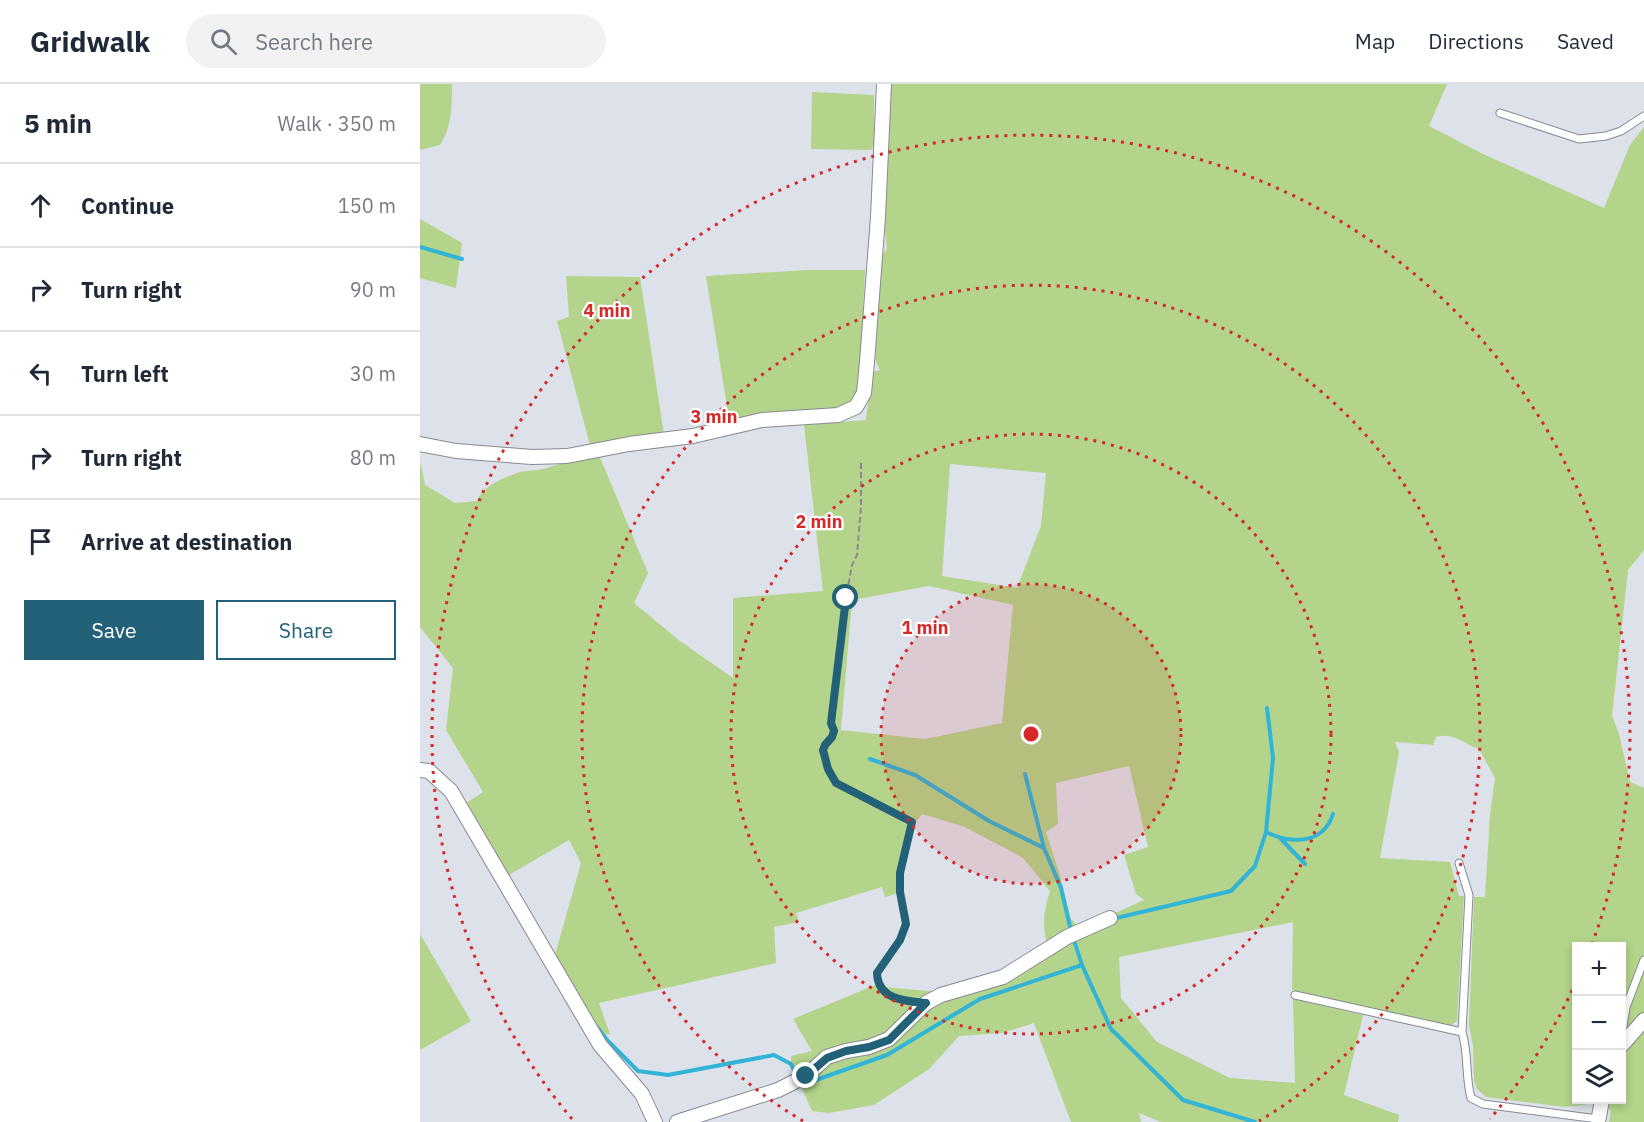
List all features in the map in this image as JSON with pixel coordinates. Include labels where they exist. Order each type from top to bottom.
[{"type":"street","points":[[420,444],[456,451],[531,457],[567,456],[628,444],[693,436],[762,420],[838,415],[856,407],[864,393],[867,362],[878,217],[884,84]]},
{"type":"street","points":[[420,770],[429,771],[451,791],[600,1045],[642,1094],[655,1122]]},
{"type":"street","points":[[677,1122],[793,1084],[827,1058],[889,1040],[926,1003],[941,995],[1003,977],[1072,935],[1110,918]]},
{"type":"street","points":[[1626,1040],[1644,1020]]},
{"type":"street","points":[[1598,1121],[1601,1104]]},
{"type":"lane","points":[[1500,113],[1579,139],[1606,136],[1621,131],[1644,116]]},
{"type":"lane","points":[[1459,863],[1469,895],[1462,1032],[1467,1049],[1468,1087],[1471,1098],[1483,1104],[1598,1121]]},
{"type":"lane","points":[[1626,1007],[1644,960]]},
{"type":"lane","points":[[1295,995],[1462,1032]]},
{"type":"path","points":[[861,463],[861,507],[857,555],[852,566],[846,598],[831,723],[834,731],[823,750],[828,769],[836,783],[912,822],[900,873],[900,892],[906,924],[900,940],[877,973],[877,977],[880,988],[890,997],[926,1003]]},
{"type":"green space","points":[[420,84],[452,84],[452,100],[447,131],[440,145],[420,150]]},
{"type":"green space","points":[[887,84],[1447,84],[1429,126],[1483,154],[1604,208],[1630,145],[1644,127],[1644,550],[1628,570],[1612,716],[1619,734],[1630,782],[1644,788],[1644,1122],[1609,1122],[1611,1111],[1607,1104],[1626,1104],[1626,942],[1572,942],[1572,1104],[1589,1104],[1564,1107],[1486,1097],[1477,1089],[1474,1081],[1473,1046],[1469,1025],[1474,897],[1485,897],[1490,815],[1495,778],[1479,749],[1448,736],[1436,737],[1433,745],[1395,742],[1399,752],[1380,858],[1450,862],[1459,896],[1464,896],[1457,1021],[1450,1026],[1292,990],[1293,922],[1119,957],[1121,998],[1157,1042],[1230,1078],[1295,1083],[1293,999],[1363,1015],[1344,1095],[1399,1115],[1398,1122],[1161,1122],[1139,1113],[1141,1122],[1071,1122],[1034,1023],[1002,1033],[959,1036],[929,1069],[874,1105],[829,1113],[812,1111],[791,1064],[791,1056],[812,1051],[793,1019],[880,983],[883,987],[961,994],[1048,948],[1044,919],[1050,891],[1023,858],[965,827],[922,814],[913,826],[907,852],[898,867],[898,893],[885,897],[882,887],[796,913],[799,922],[774,927],[776,963],[599,1003],[610,1034],[597,1036],[555,955],[581,863],[569,840],[507,876],[465,804],[483,792],[446,730],[453,668],[420,627],[420,461],[425,485],[455,503],[477,501],[489,487],[501,479],[520,472],[540,470],[599,455],[648,573],[634,603],[680,641],[733,678],[733,598],[823,591],[804,425],[866,420],[872,372],[880,370],[875,359],[882,253],[887,248],[884,222]],"holes":[[[950,464],[1046,473],[1041,526],[1017,588],[942,576]],[[929,586],[1013,605],[1002,723],[925,739],[841,730],[852,600]],[[1129,766],[1148,847],[1124,855],[1136,894],[1144,900],[1109,916],[1077,925],[1071,919],[1046,832],[1058,824],[1056,783]]]},
{"type":"green space","points":[[812,92],[874,95],[874,145],[871,150],[811,149]]},
{"type":"green space","points":[[420,219],[462,243],[456,288],[420,278]]},
{"type":"green space","points":[[808,270],[865,270],[857,398],[847,407],[730,425],[706,276]]},
{"type":"green space","points":[[566,276],[640,277],[664,435],[590,445],[557,321],[569,317]]},
{"type":"green space","points":[[420,934],[471,1021],[420,1050]]},
{"type":"waterway","points":[[420,247],[462,259]]},
{"type":"waterway","points":[[1112,919],[1231,891],[1255,866],[1266,832],[1273,758],[1267,708]]},
{"type":"waterway","points":[[870,759],[915,775],[989,821],[1044,848],[1061,888],[1071,931]]},
{"type":"waterway","points":[[1025,774],[1044,848]]},
{"type":"waterway","points":[[1266,832],[1286,839],[1305,839],[1322,832],[1333,814]]},
{"type":"waterway","points":[[1281,839],[1305,864]]},
{"type":"waterway","points":[[805,1081],[810,1082],[887,1055],[980,999],[1082,965],[1073,937]]},
{"type":"waterway","points":[[1082,965],[1111,1029],[1183,1100],[1255,1122]]},
{"type":"waterway","points":[[597,1027],[638,1071],[668,1075],[774,1055],[791,1064],[797,1077]]},
{"type":"route","points":[[806,1076],[817,1064],[827,1058],[889,1040],[926,1003],[890,997],[880,988],[877,977],[877,973],[900,940],[906,924],[900,892],[900,873],[912,822],[836,783],[824,758],[823,750],[834,731],[831,723],[846,598]]}]
